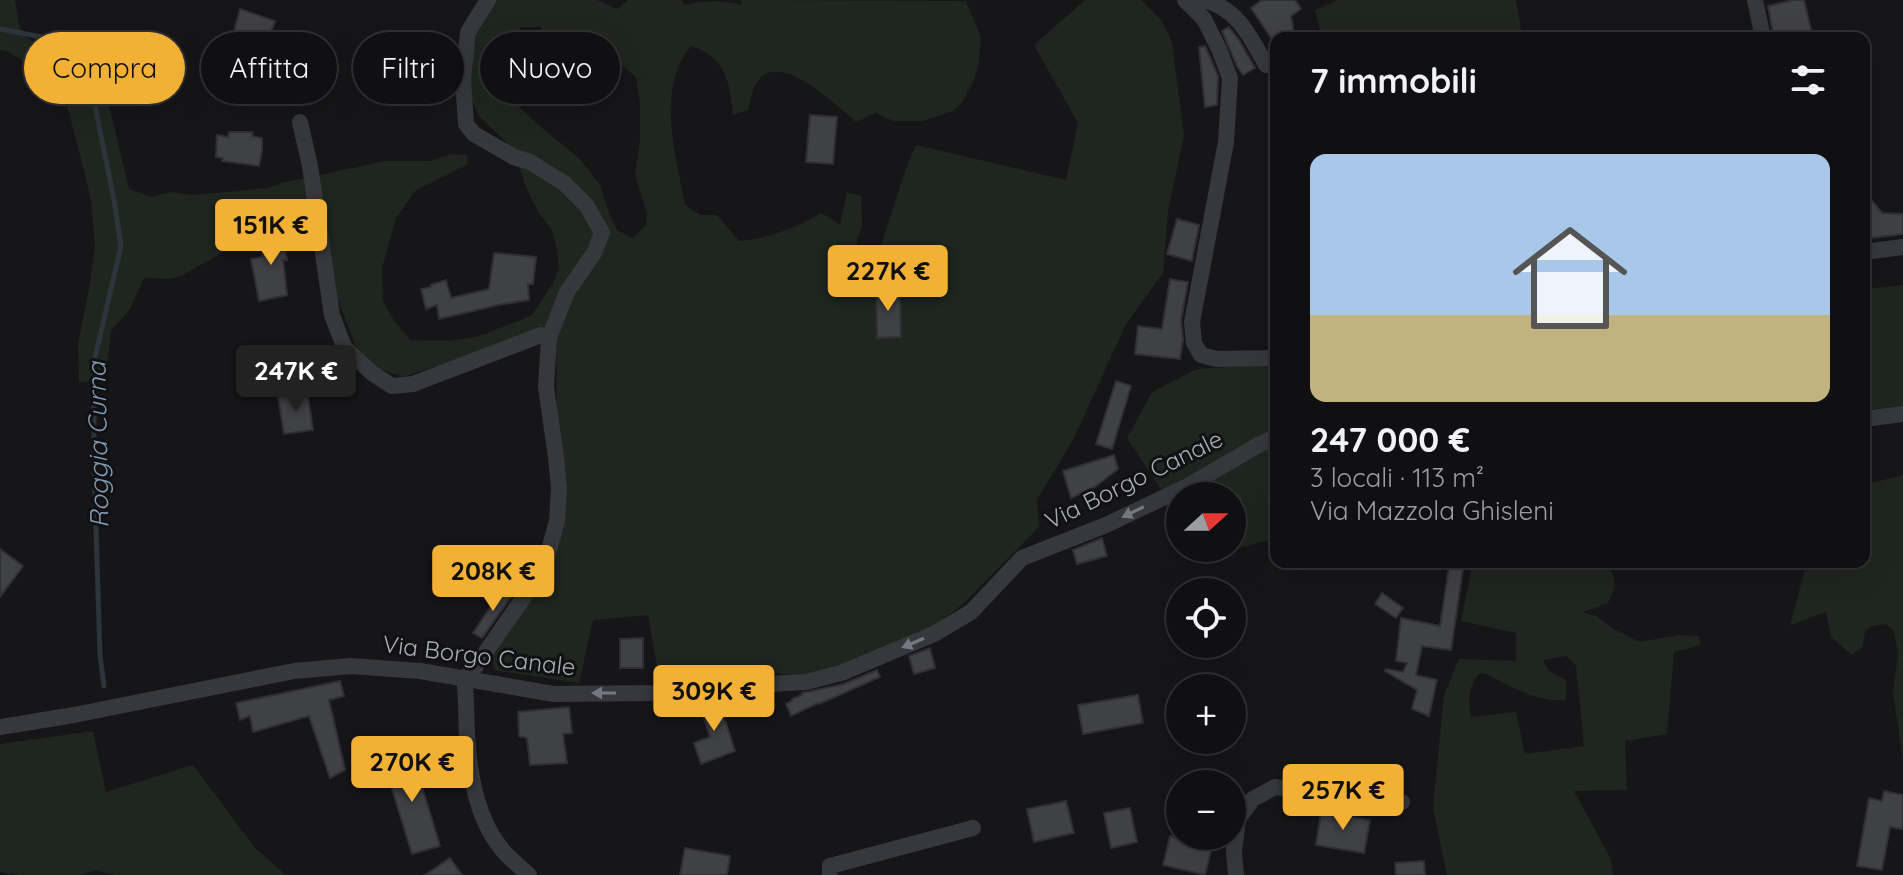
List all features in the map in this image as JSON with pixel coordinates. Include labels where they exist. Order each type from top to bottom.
[{"type":"street","points":[[488,0],[468,32],[463,79],[466,124],[474,134],[514,157],[542,168],[564,183],[587,206],[602,233],[594,253],[567,292],[549,338],[546,387],[559,488],[557,521],[544,568],[464,679],[474,791],[485,823],[504,852],[529,875]]},
{"type":"street","points":[[1185,0],[1204,19],[1230,78],[1226,142],[1192,322],[1194,343],[1201,355],[1217,359],[1270,358]]},
{"type":"street","points":[[1204,0],[1217,3],[1242,23],[1266,65]]},
{"type":"street","points":[[1755,0],[1762,32]]},
{"type":"street","points":[[300,122],[310,166],[332,315],[344,347],[372,373],[392,386],[413,384],[541,335],[549,338]]},
{"type":"street","points":[[1870,251],[1903,247]]},
{"type":"street","points":[[1870,418],[1903,414]]},
{"type":"street","name":"Via Borgo Canale","points":[[0,727],[294,671],[351,666],[420,671],[554,694],[655,693],[806,682],[841,673],[934,634],[971,612],[1022,558],[1106,525],[1188,486],[1270,440]]},
{"type":"street","points":[[1236,875],[1234,851],[1238,819],[1253,799],[1275,787],[1402,802]]},
{"type":"street","points":[[830,875],[830,866],[973,828]]},
{"type":"shaded area","points":[[0,0],[15,0],[19,25],[24,33],[24,61],[0,50]]},
{"type":"shaded area","points":[[485,0],[597,0],[617,9],[628,0],[681,0],[685,5],[713,1],[742,5],[741,0],[966,1],[981,37],[975,78],[963,101],[953,111],[923,121],[894,121],[875,113],[856,122],[813,86],[786,73],[774,72],[764,75],[757,82],[748,110],[733,115],[728,82],[712,57],[691,46],[680,63],[671,102],[671,123],[685,205],[701,215],[717,215],[739,241],[782,232],[822,213],[840,225],[847,192],[861,196],[858,275],[877,258],[916,145],[1066,180],[1078,123],[1034,45],[1085,0],[1141,0],[1161,20],[1172,42],[1184,136],[1168,211],[1163,273],[1126,324],[1073,440],[1037,500],[1039,527],[964,603],[925,634],[859,663],[808,676],[769,673],[660,684],[648,615],[593,620],[579,683],[494,670],[491,655],[544,577],[557,430],[556,335],[403,377],[362,363],[331,281],[322,214],[283,216],[251,231],[225,251],[181,276],[170,279],[144,278],[130,309],[111,331],[107,363],[98,381],[79,382],[78,344],[95,246],[91,200],[65,104],[109,104],[129,189],[152,197],[171,192],[192,195],[269,188],[385,161],[430,161],[451,154],[467,155],[468,164],[415,191],[396,218],[382,268],[383,301],[410,340],[448,341],[477,337],[532,315],[559,269],[552,230],[538,212],[513,149],[479,116],[466,89],[475,23]],"holes":[[[521,27],[541,27],[542,32],[620,32],[620,64],[636,77],[640,140],[635,175],[647,213],[646,225],[633,238],[617,230],[600,185],[580,159],[516,104],[480,104],[480,32],[518,32]]]},
{"type":"shaded area","points":[[1338,0],[1516,0],[1521,29],[1513,32],[1320,32],[1315,10]]},
{"type":"shaded area","points":[[1903,285],[1903,406],[1870,409],[1870,288]]},
{"type":"shaded area","points":[[1270,364],[1270,540],[1246,546],[1246,482],[1166,482],[1166,497],[1127,438],[1152,392],[1197,369]]},
{"type":"shaded area","points":[[1903,475],[1903,761],[1893,692],[1898,654],[1894,631],[1886,624],[1872,626],[1865,631],[1863,647],[1852,655],[1831,637],[1826,612],[1790,625],[1805,568],[1870,568],[1870,483]]},
{"type":"shaded area","points":[[1472,568],[1609,568],[1614,587],[1608,603],[1583,612],[1596,616],[1639,642],[1679,635],[1699,636],[1701,645],[1674,652],[1667,734],[1625,741],[1627,790],[1574,791],[1611,859],[1613,875],[1447,875],[1433,808],[1444,695],[1459,659],[1516,661],[1516,633],[1461,621]],"holes":[[[1567,656],[1576,666],[1584,746],[1525,754],[1516,712],[1471,717],[1469,705],[1473,683],[1480,673],[1534,696],[1566,700],[1566,680],[1549,671],[1543,660]]]},
{"type":"shaded area","points":[[93,731],[106,792],[193,765],[255,848],[286,875],[114,875],[95,870],[80,875],[0,872],[0,744]]},
{"type":"building","points":[[1262,0],[1295,0],[1301,9],[1291,16],[1294,32],[1270,32],[1270,36],[1251,8]]},
{"type":"building","points":[[1804,0],[1812,32],[1773,32],[1768,6]]},
{"type":"building","points":[[240,9],[275,21],[271,32],[234,32]]},
{"type":"building","points":[[1229,27],[1255,68],[1243,75],[1222,31]]},
{"type":"building","points":[[1205,46],[1218,76],[1217,105],[1205,107],[1199,47]]},
{"type":"building","points":[[810,115],[837,117],[833,164],[806,162]]},
{"type":"building","points":[[229,132],[253,132],[252,136],[262,138],[259,166],[222,161],[223,158],[216,157],[217,135],[228,137]]},
{"type":"building","points":[[1870,198],[1882,213],[1903,214],[1903,234],[1870,238]]},
{"type":"building","points":[[1177,219],[1199,225],[1192,261],[1167,254]]},
{"type":"building","points":[[282,231],[287,260],[283,260],[287,295],[259,301],[251,259],[263,257],[259,235]]},
{"type":"building","points":[[494,253],[536,257],[533,284],[528,284],[529,300],[439,319],[437,305],[426,309],[421,289],[446,280],[451,298],[489,289]]},
{"type":"building","points":[[1170,279],[1188,282],[1181,320],[1183,339],[1180,359],[1135,354],[1138,326],[1162,329]]},
{"type":"building","points":[[876,289],[900,289],[901,337],[877,338]]},
{"type":"building","points":[[1116,381],[1131,386],[1112,449],[1096,444]]},
{"type":"building","points":[[307,391],[313,430],[284,434],[278,396]]},
{"type":"building","points":[[1114,455],[1118,469],[1095,487],[1071,498],[1063,471]]},
{"type":"building","points":[[1102,538],[1107,556],[1077,564],[1073,550]]},
{"type":"building","points":[[0,549],[23,566],[0,597]]},
{"type":"building","points":[[1449,568],[1463,569],[1451,650],[1422,646],[1416,675],[1437,680],[1429,716],[1412,709],[1417,690],[1385,671],[1403,672],[1407,663],[1396,661],[1401,618],[1440,626]]},
{"type":"building","points":[[504,587],[513,594],[482,638],[473,633]]},
{"type":"building","points":[[1382,593],[1403,608],[1396,618],[1375,604]]},
{"type":"building","points":[[643,638],[643,668],[620,668],[620,639]]},
{"type":"building","points":[[930,648],[935,668],[914,674],[909,656]]},
{"type":"building","points":[[877,670],[880,677],[791,716],[786,704],[802,693],[844,684]]},
{"type":"building","points":[[340,681],[344,696],[329,700],[345,770],[330,778],[309,716],[253,732],[250,716],[240,720],[236,703]]},
{"type":"building","points":[[1138,695],[1143,723],[1083,734],[1078,705]]},
{"type":"building","points":[[718,698],[735,751],[701,764],[694,743],[710,737],[698,700]]},
{"type":"building","points":[[569,707],[572,733],[563,734],[567,763],[530,765],[527,738],[519,736],[518,712]]},
{"type":"building","points":[[412,754],[440,846],[412,854],[384,763]]},
{"type":"building","points":[[1884,791],[1903,795],[1903,829],[1890,827],[1882,870],[1857,866],[1869,798],[1882,801]]},
{"type":"building","points":[[1066,801],[1074,833],[1034,842],[1027,809]]},
{"type":"building","points":[[1130,808],[1137,842],[1111,848],[1104,813]]},
{"type":"building","points":[[1321,812],[1370,820],[1364,853],[1316,845]]},
{"type":"building","points":[[685,848],[730,856],[727,875],[680,875]]},
{"type":"building","points":[[1167,850],[1211,850],[1205,875],[1163,865]]},
{"type":"building","points":[[450,858],[462,875],[425,875]]},
{"type":"building","points":[[1424,861],[1425,875],[1396,875],[1395,863]]},
{"type":"waterway","name":"Roggia Curna","points":[[0,29],[52,39],[89,76],[114,200],[121,246],[94,362],[94,465],[100,655],[104,686]]}]
